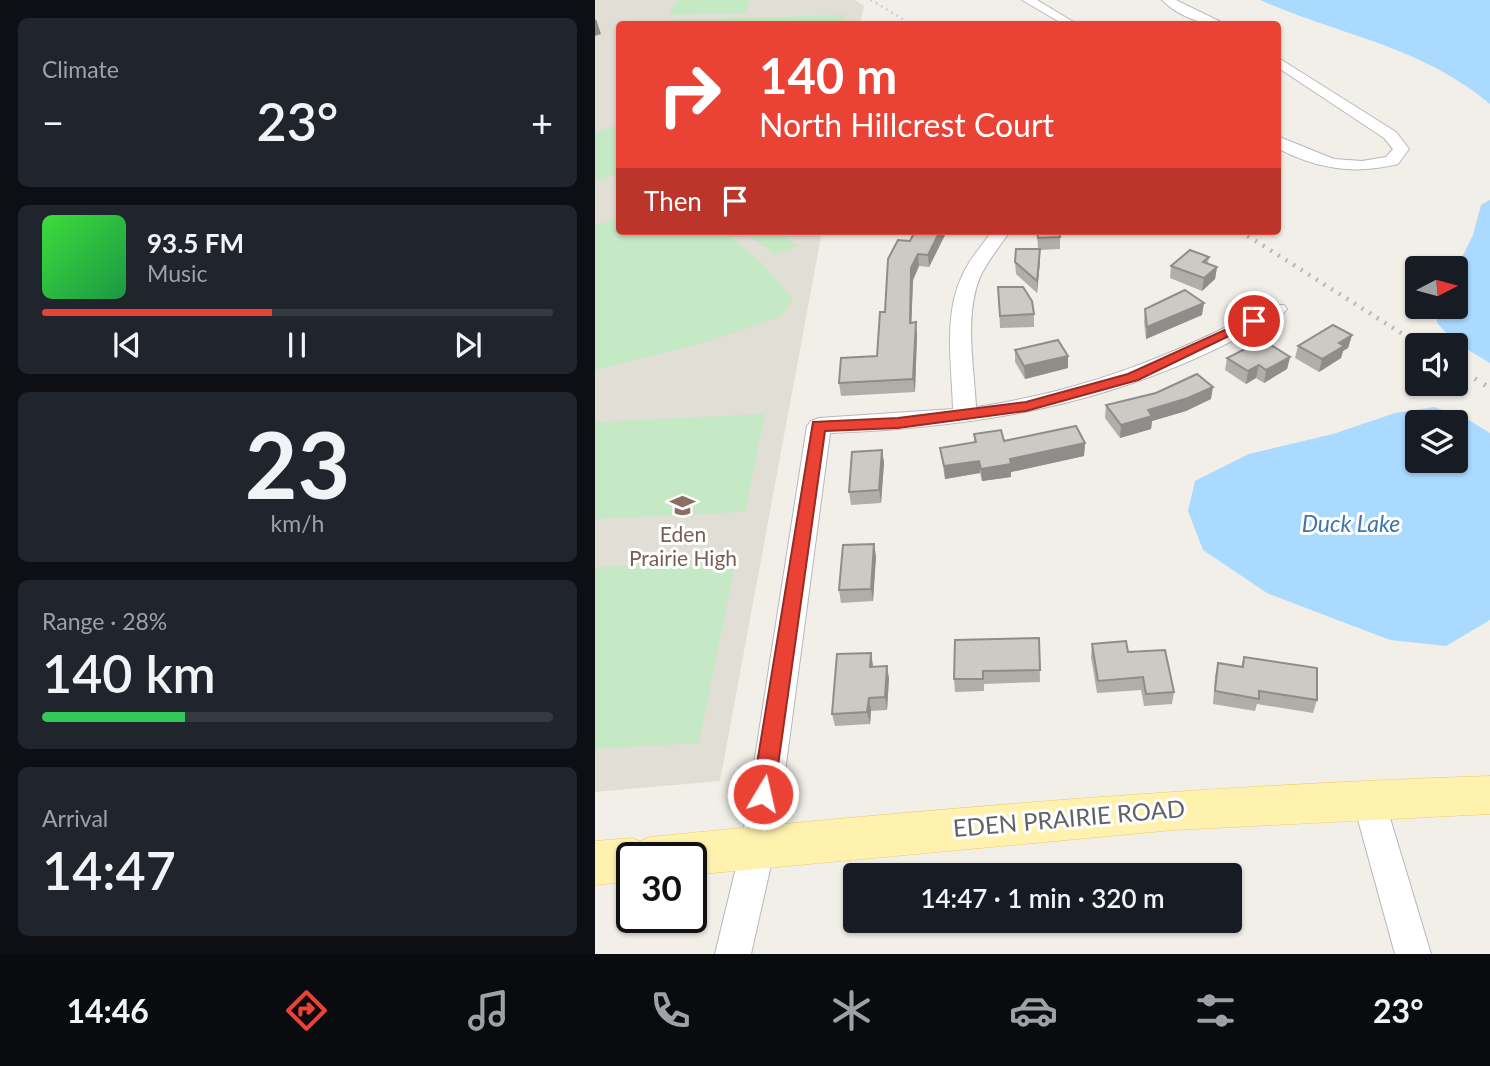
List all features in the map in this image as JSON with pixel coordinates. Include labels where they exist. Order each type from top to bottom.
[{"type":"main road","name":"EDEN PRAIRIE ROAD","points":[[707,852],[1036,820],[1368,798],[1490,795]]},
{"type":"main road","points":[[595,863],[616,861]]},
{"type":"street","points":[[1028,0],[1066,21]]},
{"type":"street","points":[[1168,0],[1188,13],[1211,21]]},
{"type":"street","points":[[1281,64],[1398,142],[1401,149],[1399,156],[1381,165],[1328,164],[1281,143]]},
{"type":"street","points":[[965,415],[963,306],[967,283],[977,262],[998,235]]},
{"type":"street","points":[[733,954],[758,846],[818,426],[898,423],[1026,407],[1133,377],[1277,309]]},
{"type":"street","points":[[1368,798],[1413,954]]},
{"type":"shaded area","name":"Eden Prairie High","points":[[595,0],[855,0],[864,6],[861,21],[616,21],[616,235],[821,235],[720,781],[595,792]]},
{"type":"green space","points":[[677,0],[750,0],[745,13],[669,15]]},
{"type":"green space","points":[[846,15],[845,21],[667,20]]},
{"type":"green space","points":[[616,125],[616,174],[599,181],[595,179],[595,133]]},
{"type":"green space","points":[[616,218],[616,235],[729,235],[763,264],[793,299],[781,317],[700,344],[595,370],[595,226]]},
{"type":"green space","points":[[749,235],[784,235],[798,246],[775,255]]},
{"type":"green space","points":[[765,414],[745,512],[595,519],[595,422]]},
{"type":"green space","points":[[736,560],[699,743],[595,749],[595,567]]},
{"type":"water","points":[[1260,0],[1490,0],[1490,104],[1463,84],[1407,55]]},
{"type":"water","points":[[1490,200],[1490,363],[1468,350],[1468,333],[1446,333],[1437,323],[1437,319],[1468,319],[1468,256],[1463,256],[1473,235],[1481,205]]},
{"type":"water","name":"Duck Lake","points":[[1434,407],[1443,410],[1414,410]]},
{"type":"water","name":"Duck Lake","points":[[1405,411],[1405,473],[1468,473],[1468,419],[1490,433],[1490,620],[1446,646],[1390,640],[1267,593],[1203,550],[1188,511],[1195,481],[1249,454],[1333,434]]},
{"type":"building","points":[[913,235],[938,235],[928,255],[918,254],[911,268],[910,323],[916,322],[913,379],[839,383],[841,358],[877,356],[880,312],[885,312],[888,259],[898,240],[910,241]]},
{"type":"building","points":[[1038,235],[1060,237],[1038,238]]},
{"type":"building","points":[[1016,249],[1040,249],[1037,281],[1015,262]]},
{"type":"building","points":[[1190,250],[1209,257],[1203,262],[1217,267],[1204,278],[1171,266]]},
{"type":"building","points":[[998,287],[1023,287],[1032,301],[1034,314],[1000,316]]},
{"type":"building","points":[[1185,290],[1204,303],[1147,327],[1145,309]]},
{"type":"building","points":[[1333,325],[1352,335],[1339,343],[1344,346],[1322,359],[1298,346]]},
{"type":"building","points":[[1058,340],[1068,356],[1024,366],[1015,350]]},
{"type":"building","points":[[1263,340],[1290,357],[1266,370],[1259,365],[1248,371],[1227,358]]},
{"type":"building","points":[[1197,374],[1213,387],[1148,410],[1152,416],[1121,425],[1106,405],[1156,393]]},
{"type":"building","points":[[1076,426],[1085,443],[1010,459],[1011,464],[981,469],[979,461],[944,466],[940,448],[976,442],[974,434],[1001,430],[1004,441]]},
{"type":"building","points":[[882,450],[879,490],[849,492],[852,452]]},
{"type":"building","points":[[874,544],[871,589],[839,590],[843,545]]},
{"type":"building","points":[[1039,638],[1040,670],[983,671],[983,679],[954,679],[955,640]]},
{"type":"building","points":[[1126,641],[1128,652],[1165,650],[1174,692],[1146,694],[1143,677],[1098,681],[1092,644]]},
{"type":"building","points":[[871,653],[870,667],[887,666],[885,697],[869,698],[867,712],[832,714],[837,654]]},
{"type":"building","points":[[1244,657],[1317,668],[1317,700],[1259,691],[1259,699],[1215,691],[1218,663],[1243,667]]},
{"type":"railway","points":[[871,0],[906,21]]},
{"type":"railway","points":[[1246,235],[1405,336]]},
{"type":"railway","points":[[1468,374],[1490,388]]},
{"type":"place","name":"Eden Prairie High","points":[[683,506]]},
{"type":"route","points":[[763,794],[818,426],[898,423],[1026,407],[1133,377],[1254,321]]}]
